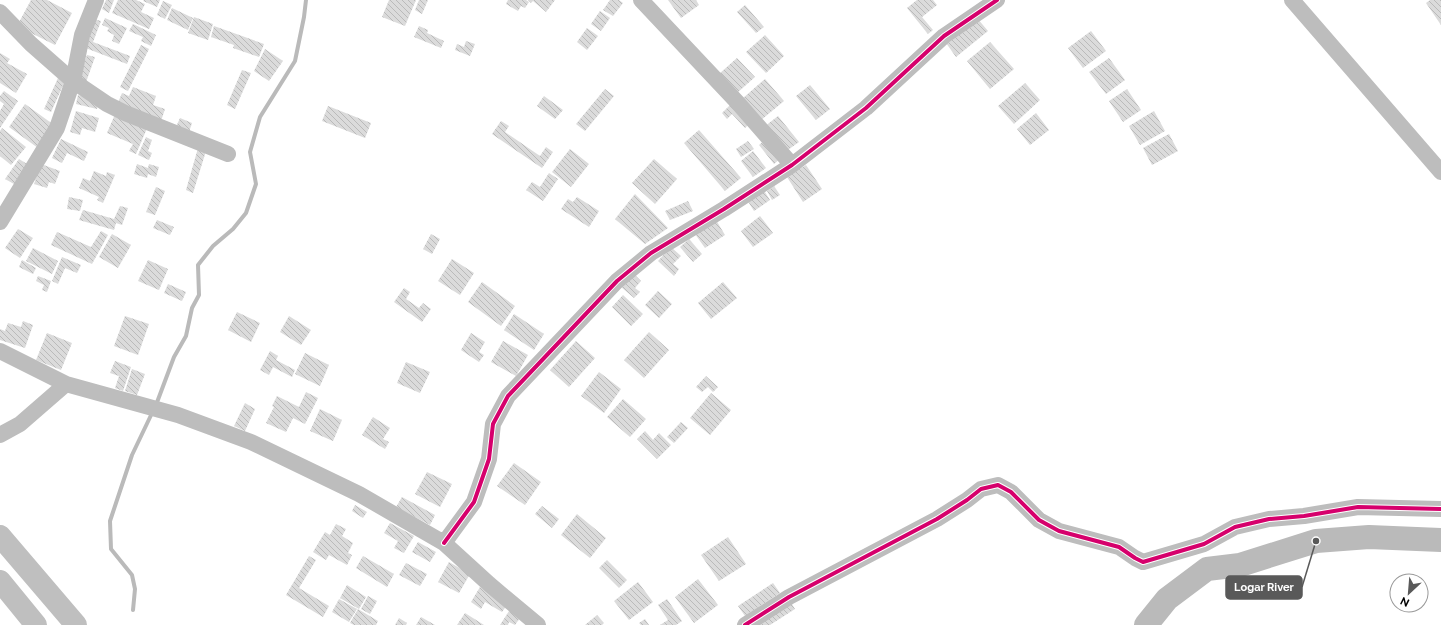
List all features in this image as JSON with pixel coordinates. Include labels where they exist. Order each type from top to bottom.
[{"type":"main road","points":[[0,536],[76,625]]},
{"type":"main road","points":[[0,581],[36,625]]},
{"type":"street","points":[[0,222],[57,128],[73,81],[82,35],[96,0]]},
{"type":"street","points":[[641,0],[738,103],[792,165]]},
{"type":"street","points":[[444,543],[474,502],[489,459],[493,424],[508,396],[617,281],[651,253],[724,209],[792,165],[866,108],[944,36],[997,0]]},
{"type":"street","points":[[1292,0],[1441,172]]},
{"type":"street","points":[[0,12],[31,44],[73,81],[107,104],[125,113],[228,154]]},
{"type":"street","points":[[0,351],[66,384],[178,415],[251,442],[359,494],[444,543],[489,584],[538,625]]},
{"type":"street","points":[[0,434],[20,424],[66,384]]},
{"type":"street","points":[[745,625],[789,597],[936,519],[967,500],[981,489],[998,485],[1011,492],[1039,520],[1059,531],[1119,547],[1143,562],[1204,544],[1236,527],[1269,519],[1304,516],[1358,507],[1441,509]]},
{"type":"building","points":[[31,0],[47,0],[72,13],[55,45],[17,26]]},
{"type":"building","points":[[106,0],[114,0],[109,13],[102,9]]},
{"type":"building","points":[[118,0],[136,0],[145,4],[141,12],[154,18],[149,29],[112,13]]},
{"type":"building","points":[[160,0],[157,7],[143,1]]},
{"type":"building","points":[[389,0],[416,0],[405,26],[382,17]]},
{"type":"building","points":[[419,0],[428,0],[422,14],[415,10]]},
{"type":"building","points":[[508,0],[526,0],[529,2],[525,8],[521,6],[518,11],[506,4]]},
{"type":"building","points":[[528,0],[555,0],[546,12],[533,1],[531,3]]},
{"type":"building","points":[[610,0],[619,0],[623,3],[613,16],[603,10]]},
{"type":"building","points":[[668,0],[696,0],[699,5],[681,18]]},
{"type":"building","points":[[917,0],[933,0],[937,5],[922,17],[933,30],[928,34],[907,8]]},
{"type":"building","points":[[1430,0],[1441,0],[1441,25],[1426,3]]},
{"type":"building","points":[[163,1],[172,5],[165,19],[157,15]]},
{"type":"building","points":[[745,5],[764,27],[756,33],[737,12]]},
{"type":"building","points":[[172,8],[193,18],[188,30],[167,20]]},
{"type":"building","points":[[600,11],[610,18],[601,31],[591,24]]},
{"type":"building","points":[[194,17],[213,24],[208,40],[188,33]]},
{"type":"building","points":[[105,18],[127,28],[119,44],[112,41],[114,35],[107,31],[109,28],[102,25]]},
{"type":"building","points":[[977,18],[988,31],[956,57],[946,43]]},
{"type":"building","points":[[94,19],[101,21],[93,42],[130,56],[127,64],[83,47]]},
{"type":"building","points":[[133,24],[156,35],[151,46],[141,41],[143,37],[129,31]]},
{"type":"building","points":[[214,26],[264,44],[259,57],[233,48],[234,45],[211,37]]},
{"type":"building","points":[[419,26],[428,30],[427,33],[444,41],[441,48],[414,37]]},
{"type":"building","points":[[587,28],[598,36],[587,50],[577,42]]},
{"type":"building","points":[[1091,31],[1106,51],[1083,68],[1068,48]]},
{"type":"building","points":[[765,35],[784,56],[766,73],[746,52]]},
{"type":"building","points":[[466,41],[475,44],[470,56],[455,50],[457,44],[464,47]]},
{"type":"building","points":[[990,42],[1014,69],[990,89],[967,61]]},
{"type":"building","points":[[141,45],[149,49],[128,91],[120,87]]},
{"type":"building","points":[[265,49],[283,61],[269,81],[254,71]]},
{"type":"building","points":[[0,53],[10,59],[7,63],[27,74],[16,93],[0,83]]},
{"type":"building","points":[[87,55],[95,57],[85,85],[77,83]]},
{"type":"building","points":[[737,58],[755,77],[737,93],[719,74]]},
{"type":"building","points":[[1109,58],[1125,80],[1106,94],[1089,72]]},
{"type":"building","points":[[242,70],[251,73],[235,109],[227,105]]},
{"type":"building","points":[[58,78],[65,81],[51,112],[44,109]]},
{"type":"building","points":[[765,79],[784,101],[760,121],[742,99]]},
{"type":"building","points":[[1025,83],[1040,100],[1014,124],[998,106]]},
{"type":"building","points":[[810,85],[830,109],[816,120],[796,96]]},
{"type":"building","points":[[133,87],[156,96],[153,105],[165,109],[161,121],[117,105],[122,93],[129,96]]},
{"type":"building","points":[[605,89],[614,96],[585,131],[576,124]]},
{"type":"building","points":[[1127,89],[1141,110],[1123,122],[1109,101]]},
{"type":"building","points":[[4,91],[18,101],[0,128],[0,111],[4,104],[0,101],[0,96]]},
{"type":"building","points":[[78,95],[99,101],[97,109],[76,104]]},
{"type":"building","points":[[544,96],[563,110],[555,119],[537,106]]},
{"type":"building","points":[[733,102],[751,122],[745,128],[732,114],[727,119],[722,113]]},
{"type":"building","points":[[25,104],[54,125],[38,148],[9,127]]},
{"type":"building","points":[[328,106],[371,123],[365,138],[322,121]]},
{"type":"building","points":[[76,111],[99,118],[95,132],[82,128],[80,135],[70,132]]},
{"type":"building","points":[[1154,111],[1165,131],[1140,145],[1129,126]]},
{"type":"building","points":[[116,112],[148,126],[136,154],[129,151],[133,144],[107,133]]},
{"type":"building","points":[[1036,113],[1049,130],[1030,145],[1017,129]]},
{"type":"building","points":[[778,116],[799,142],[785,152],[764,127]]},
{"type":"building","points":[[180,118],[192,123],[189,132],[176,127]]},
{"type":"building","points":[[501,121],[509,126],[505,132],[540,156],[546,147],[553,152],[542,168],[492,134]]},
{"type":"building","points":[[2,128],[26,147],[11,165],[0,156],[0,131]]},
{"type":"building","points":[[699,130],[741,178],[725,191],[684,143]]},
{"type":"building","points":[[1169,134],[1178,151],[1152,165],[1143,148]]},
{"type":"building","points":[[146,137],[152,140],[148,151],[152,153],[149,160],[138,155]]},
{"type":"building","points":[[61,139],[88,152],[84,161],[67,153],[62,163],[52,158]]},
{"type":"building","points":[[766,139],[781,158],[774,164],[759,145]]},
{"type":"building","points":[[748,141],[754,149],[741,157],[736,149]]},
{"type":"building","points":[[198,148],[206,151],[193,193],[186,190]]},
{"type":"building","points":[[570,149],[589,164],[571,187],[552,172]]},
{"type":"building","points":[[753,151],[766,168],[753,177],[741,161]]},
{"type":"building","points":[[19,159],[27,164],[14,184],[5,179]]},
{"type":"building","points":[[654,159],[677,179],[655,204],[632,183]]},
{"type":"building","points":[[41,164],[60,171],[55,184],[49,182],[47,188],[34,184]]},
{"type":"building","points":[[137,164],[148,168],[149,164],[159,167],[156,177],[148,174],[147,178],[134,174]]},
{"type":"building","points":[[806,165],[822,189],[803,202],[787,177]]},
{"type":"building","points":[[94,171],[106,176],[107,172],[115,175],[103,203],[97,200],[99,197],[79,188],[83,178],[90,181]]},
{"type":"building","points":[[549,173],[558,179],[543,201],[526,190],[532,182],[540,187]]},
{"type":"building","points":[[774,186],[780,195],[772,200],[767,191]]},
{"type":"building","points":[[156,187],[165,191],[155,215],[146,212]]},
{"type":"building","points":[[763,189],[770,200],[754,211],[747,200]]},
{"type":"building","points":[[635,194],[668,228],[645,244],[615,219]]},
{"type":"building","points":[[69,197],[83,200],[80,211],[67,209]]},
{"type":"building","points":[[577,197],[599,211],[589,227],[561,209],[568,199],[573,202]]},
{"type":"building","points":[[688,201],[693,211],[670,220],[665,211]]},
{"type":"building","points":[[120,206],[128,208],[122,225],[116,223],[114,230],[79,220],[83,210],[114,219]]},
{"type":"building","points":[[760,216],[773,233],[753,247],[741,231]]},
{"type":"building","points":[[157,220],[174,227],[170,235],[153,228]]},
{"type":"building","points":[[716,220],[725,235],[705,248],[695,234]]},
{"type":"building","points":[[18,229],[33,238],[20,258],[5,248]]},
{"type":"building","points":[[101,231],[108,235],[92,264],[51,245],[57,232],[91,247]]},
{"type":"building","points":[[112,234],[131,245],[118,268],[99,257]]},
{"type":"building","points":[[431,234],[440,239],[432,254],[423,249]]},
{"type":"building","points":[[689,239],[702,254],[693,262],[680,247]]},
{"type":"building","points":[[671,247],[681,256],[673,264],[679,269],[674,276],[658,261]]},
{"type":"building","points":[[33,248],[58,261],[52,274],[26,261]]},
{"type":"building","points":[[62,257],[81,265],[77,273],[65,268],[58,284],[52,281]]},
{"type":"building","points":[[452,259],[474,273],[460,295],[438,281]]},
{"type":"building","points":[[22,260],[36,268],[33,274],[19,267]]},
{"type":"building","points":[[148,260],[168,269],[159,290],[138,281]]},
{"type":"building","points":[[633,273],[641,281],[635,288],[640,292],[634,298],[621,287]]},
{"type":"building","points":[[38,276],[51,281],[47,292],[42,290],[44,285],[36,281]]},
{"type":"building","points":[[482,282],[515,306],[501,326],[468,302]]},
{"type":"building","points":[[723,282],[737,298],[711,319],[698,303]]},
{"type":"building","points":[[168,284],[186,292],[182,301],[164,293]]},
{"type":"building","points":[[404,288],[410,292],[406,299],[419,308],[423,303],[431,309],[422,322],[394,302]]},
{"type":"building","points":[[658,291],[672,304],[659,318],[645,305]]},
{"type":"building","points":[[623,295],[643,314],[631,326],[612,307]]},
{"type":"building","points":[[237,312],[260,323],[251,342],[228,330]]},
{"type":"building","points":[[514,314],[544,334],[534,350],[504,330]]},
{"type":"building","points":[[125,316],[149,324],[138,355],[114,346]]},
{"type":"building","points":[[289,316],[311,330],[301,345],[280,332]]},
{"type":"building","points":[[23,321],[33,325],[25,348],[0,340],[0,329],[5,331],[8,323],[21,327]]},
{"type":"building","points":[[649,332],[669,350],[644,378],[624,360]]},
{"type":"building","points":[[47,333],[72,343],[61,370],[36,360]]},
{"type":"building","points":[[471,333],[485,342],[479,352],[484,355],[479,362],[461,350]]},
{"type":"building","points":[[503,341],[528,355],[516,376],[491,362]]},
{"type":"building","points":[[576,341],[595,358],[569,387],[550,370]]},
{"type":"building","points":[[270,351],[278,356],[276,360],[295,370],[292,377],[273,367],[269,375],[260,370]]},
{"type":"building","points":[[305,353],[329,365],[320,386],[295,374]]},
{"type":"building","points":[[115,361],[131,367],[123,391],[115,388],[119,376],[110,373]]},
{"type":"building","points":[[406,362],[430,372],[420,393],[397,383]]},
{"type":"building","points":[[132,369],[145,374],[137,395],[125,391]]},
{"type":"building","points":[[599,372],[621,389],[604,413],[581,396]]},
{"type":"building","points":[[706,376],[718,387],[713,392],[708,387],[702,392],[696,387]]},
{"type":"building","points":[[306,392],[318,398],[305,424],[293,418],[286,432],[266,423],[274,407],[272,406],[277,396],[299,407]]},
{"type":"building","points":[[711,393],[731,410],[710,435],[690,418]]},
{"type":"building","points":[[623,399],[646,419],[630,437],[607,417]]},
{"type":"building","points":[[245,403],[255,409],[245,431],[234,426]]},
{"type":"building","points":[[320,409],[342,420],[333,441],[310,431]]},
{"type":"building","points":[[373,417],[390,428],[383,439],[389,442],[385,449],[362,435]]},
{"type":"building","points":[[681,422],[688,428],[674,443],[667,437]]},
{"type":"building","points":[[645,431],[653,440],[659,433],[671,445],[657,459],[637,439]]},
{"type":"building","points":[[514,463],[541,482],[525,505],[497,486]]},
{"type":"building","points":[[427,472],[452,484],[440,507],[415,494]]},
{"type":"building","points":[[402,497],[435,515],[430,525],[396,507]]},
{"type":"building","points":[[355,505],[367,512],[363,518],[352,511]]},
{"type":"building","points":[[542,506],[559,519],[552,528],[535,514]]},
{"type":"building","points":[[577,514],[606,538],[590,558],[561,535]]},
{"type":"building","points":[[390,523],[414,536],[404,553],[394,548],[398,541],[384,533]]},
{"type":"building","points":[[336,524],[346,529],[342,536],[353,543],[348,553],[352,555],[347,565],[329,555],[326,560],[313,552],[325,532],[330,535]]},
{"type":"building","points":[[728,537],[746,564],[719,581],[701,555]]},
{"type":"building","points":[[418,542],[436,552],[430,562],[412,552]]},
{"type":"building","points":[[309,556],[316,560],[299,588],[329,606],[323,617],[286,595]]},
{"type":"building","points":[[363,556],[394,574],[387,587],[356,568]]},
{"type":"building","points":[[607,560],[627,580],[619,588],[599,568]]},
{"type":"building","points":[[449,562],[470,574],[459,593],[438,582]]},
{"type":"building","points":[[406,563],[427,574],[420,586],[399,575]]},
{"type":"building","points":[[698,579],[718,605],[694,623],[675,597]]},
{"type":"building","points":[[638,582],[653,602],[629,620],[614,601]]},
{"type":"building","points":[[773,583],[780,593],[745,616],[738,606]]},
{"type":"building","points":[[347,585],[366,597],[359,609],[340,598]]},
{"type":"building","points":[[480,587],[507,605],[502,612],[485,602],[481,609],[471,602]]},
{"type":"building","points":[[368,596],[377,601],[370,614],[361,609]]},
{"type":"building","points":[[339,599],[357,609],[349,622],[332,612]]},
{"type":"building","points":[[667,599],[682,621],[676,625],[660,625],[668,620],[658,605]]},
{"type":"building","points":[[790,601],[795,609],[770,625],[752,625]]},
{"type":"building","points":[[358,609],[378,621],[376,625],[354,625],[350,623]]},
{"type":"building","points":[[509,611],[520,618],[515,625],[509,622],[508,625],[500,625]]},
{"type":"building","points":[[465,613],[484,625],[457,625]]},
{"type":"building","points":[[597,615],[604,623],[602,625],[585,625]]},
{"type":"building","points":[[421,617],[435,625],[416,625]]},
{"type":"building","points":[[399,618],[407,623],[406,625],[395,625]]},
{"type":"building","points":[[645,619],[649,625],[641,625],[639,623]]},
{"type":"waterway","points":[[156,405],[174,357],[186,336],[192,308],[199,295],[198,265],[213,246],[233,229],[246,213],[256,184],[250,152],[260,117],[295,61],[306,0]]},
{"type":"waterway","points":[[133,610],[135,589],[132,575],[111,549],[110,521],[132,455],[153,411]]},
{"type":"waterway","points":[[1146,625],[1167,599],[1207,569],[1240,565],[1316,541],[1369,537],[1441,540]]},
{"type":"cycle path","points":[[444,543],[474,502],[489,459],[493,424],[508,396],[617,281],[651,253],[724,209],[792,165],[866,108],[944,36],[997,0]]},
{"type":"cycle path","points":[[745,625],[789,597],[937,519],[967,500],[981,489],[998,485],[1011,492],[1039,520],[1059,531],[1119,547],[1143,562],[1204,544],[1235,527],[1269,519],[1304,516],[1358,507],[1441,509]]},
{"type":"place","name":"Logar River","points":[[1316,541]]}]
